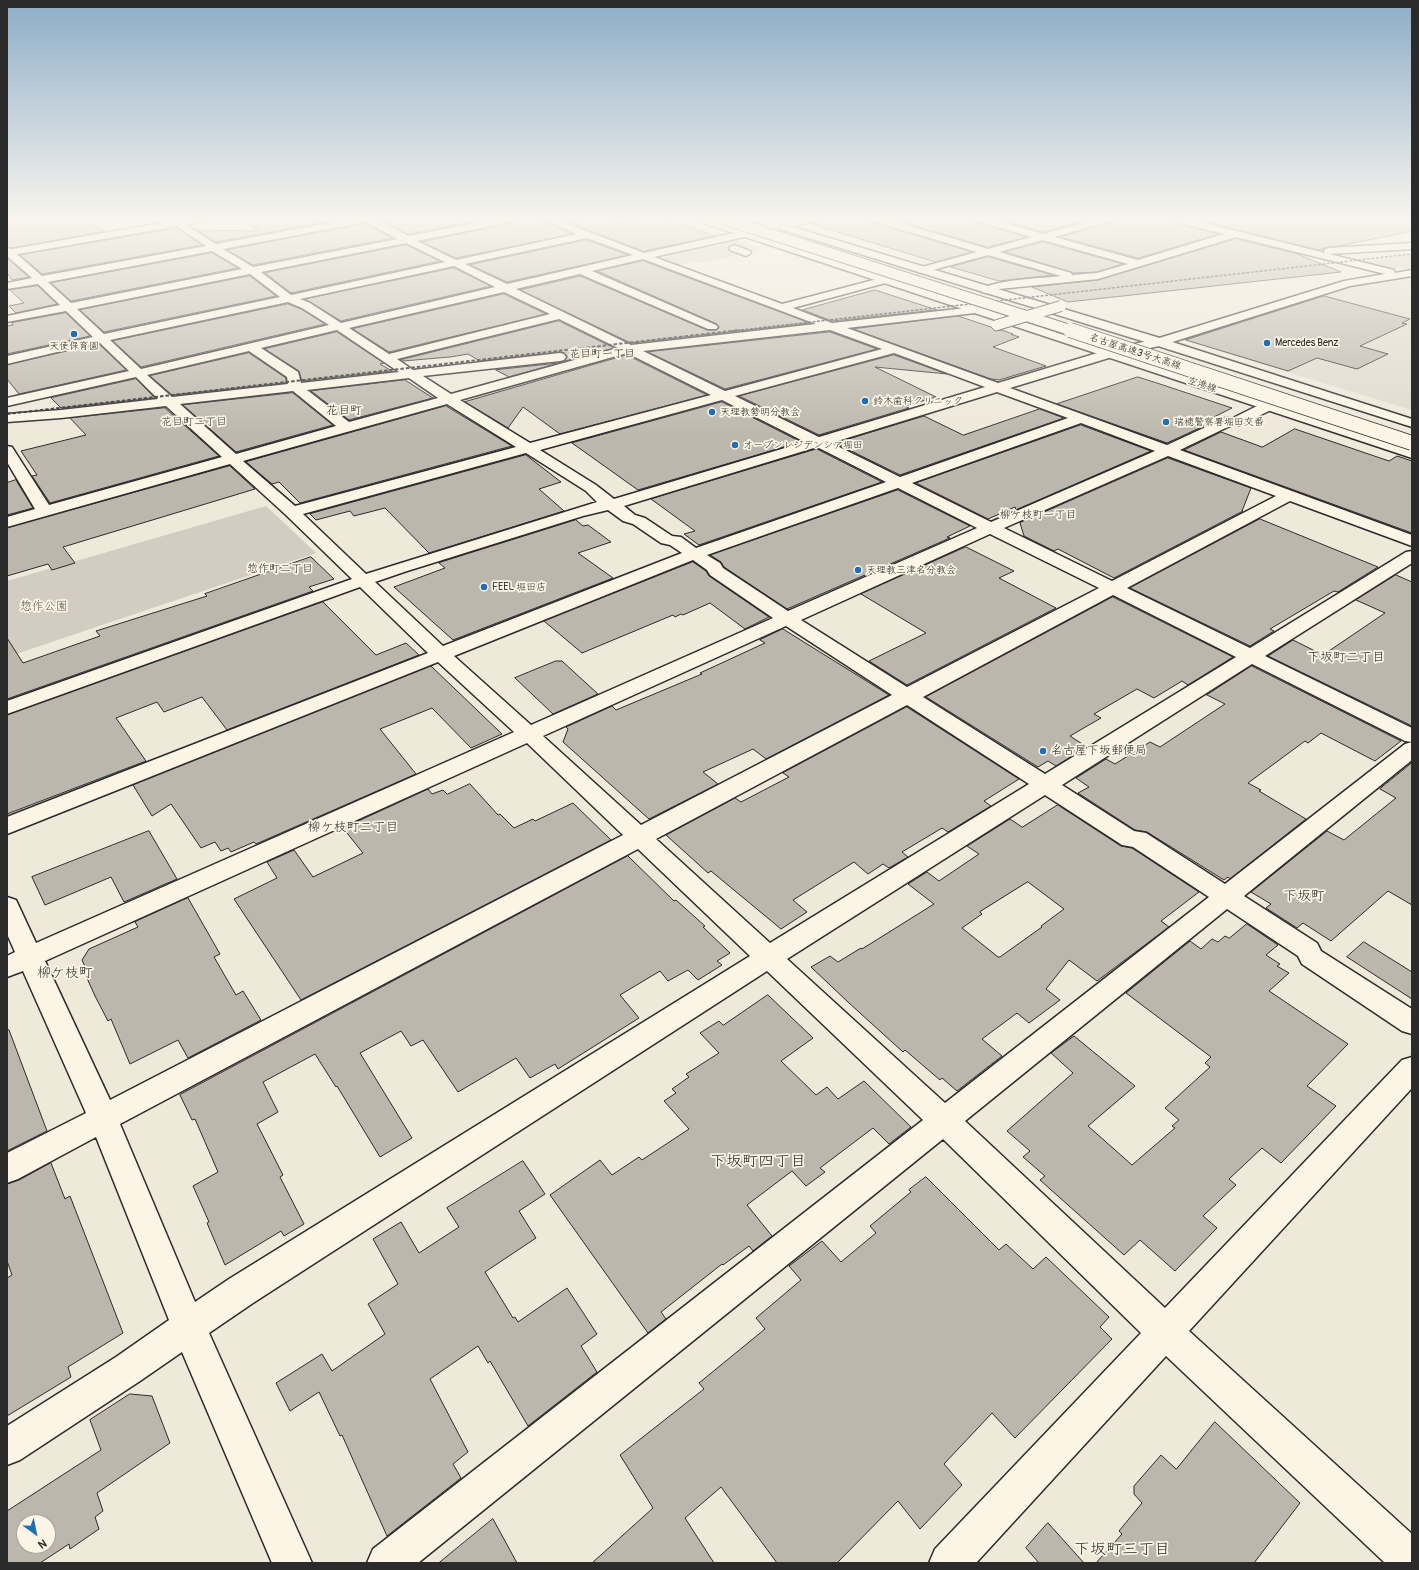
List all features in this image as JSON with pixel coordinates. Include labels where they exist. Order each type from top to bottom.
[{"type":"main road","points":[[52,291],[169,402],[292,512],[441,654],[769,957],[944,1121],[1165,1332],[1412,1560]]},
{"type":"main road","points":[[7,319],[147,291]]},
{"type":"main road","points":[[281,291],[290,298],[306,305],[449,399],[530,448],[590,488],[629,518],[639,521],[667,540],[675,541],[714,567],[716,571],[786,620],[908,696],[1043,785],[1130,839],[1138,839],[1308,950],[1311,957],[1412,1023]]},
{"type":"main road","points":[[7,360],[102,338],[322,291]]},
{"type":"main road","points":[[7,402],[492,291]]},
{"type":"main road","points":[[513,291],[1412,736]]},
{"type":"main road","points":[[630,291],[712,327]]},
{"type":"main road","points":[[737,291],[1412,541]]},
{"type":"main road","points":[[781,308],[843,291]]},
{"type":"main road","name":"空港線","points":[[919,291],[1412,454]]},
{"type":"main road","name":"名古屋高速3号大高線","points":[[947,291],[1412,443]]},
{"type":"main road","name":"名古屋高速3号大高線","points":[[970,291],[1412,430]]},
{"type":"main road","points":[[990,291],[1159,342],[1412,423]]},
{"type":"main road","points":[[7,708],[406,566],[600,506],[612,505],[818,441],[1108,354],[1159,342],[1322,291]]},
{"type":"main road","points":[[998,325],[1061,306]]},
{"type":"main road","points":[[7,418],[169,402],[831,325],[975,310]]},
{"type":"main road","points":[[387,358],[560,315]]},
{"type":"main road","points":[[251,347],[293,375],[295,387],[347,428]]},
{"type":"main road","points":[[7,522],[628,349]]},
{"type":"main road","points":[[292,512],[896,349]]},
{"type":"main road","points":[[19,962],[990,528],[1169,450],[1230,421],[1235,422],[1268,406]]},
{"type":"main road","points":[[7,826],[694,554],[1083,418]]},
{"type":"main road","points":[[7,450],[46,512]]},
{"type":"main road","points":[[7,1169],[1290,495]]},
{"type":"main road","points":[[7,1447],[128,1369],[241,1291],[1043,785],[1412,556]]},
{"type":"main road","points":[[387,1563],[1412,749]]},
{"type":"main road","points":[[7,906],[19,962],[103,1118],[189,1328],[292,1563]]},
{"type":"main road","points":[[949,1563],[1412,1069]]},
{"type":"shaded area","points":[[1338,291],[1412,291],[1412,410],[1182,340]]},
{"type":"green space","name":"惣作公園","points":[[266,506],[316,553],[7,657],[7,581]]},
{"type":"building","points":[[11,291],[44,291],[57,304],[16,313],[9,306],[24,303]]},
{"type":"building","points":[[60,291],[120,291],[71,301]]},
{"type":"building","points":[[174,291],[270,291],[276,296],[104,332],[80,310]]},
{"type":"building","points":[[342,291],[468,291],[341,321],[305,299]]},
{"type":"building","points":[[523,291],[616,291],[707,330],[716,330],[719,328],[717,324],[643,291],[725,291],[810,323],[631,343]]},
{"type":"building","points":[[870,291],[879,291],[937,310],[832,321],[803,310]]},
{"type":"building","points":[[1042,291],[1166,291],[1068,302]]},
{"type":"building","points":[[504,294],[546,314],[389,352],[353,329]]},
{"type":"building","points":[[1324,296],[1410,319],[1402,323],[1407,324],[1360,346],[1388,354],[1357,369],[1317,358],[1288,371],[1186,340]]},
{"type":"building","points":[[288,304],[301,309],[325,324],[141,367],[113,341]]},
{"type":"building","points":[[66,313],[90,336],[7,354],[7,326],[13,325],[12,323]]},
{"type":"building","points":[[958,316],[991,327],[995,331],[1002,330],[1019,337],[993,347],[1046,366],[999,380],[991,379],[853,329]]},
{"type":"building","points":[[559,321],[614,348],[565,361],[567,356],[560,352],[480,361],[468,354],[450,357],[401,360]]},
{"type":"building","points":[[337,332],[384,363],[380,364],[392,371],[302,381],[299,371],[265,349]]},
{"type":"building","points":[[830,332],[877,349],[725,389],[648,352]]},
{"type":"building","points":[[99,344],[126,370],[19,394],[7,379],[7,365]]},
{"type":"building","points":[[249,353],[286,378],[286,383],[172,395],[150,376]]},
{"type":"building","points":[[627,355],[707,395],[560,434],[523,407],[508,428],[465,402]]},
{"type":"building","points":[[894,355],[947,374],[875,367],[936,397],[905,406],[909,408],[819,435],[739,396]]},
{"type":"building","points":[[559,363],[509,377],[496,370]]},
{"type":"building","points":[[1138,377],[1232,408],[1210,419],[1213,420],[1202,425],[1204,426],[1167,443],[1057,404]]},
{"type":"building","points":[[136,379],[155,398],[61,408],[51,398]]},
{"type":"building","points":[[405,380],[433,398],[349,420],[311,391]]},
{"type":"building","points":[[293,393],[333,425],[236,452],[183,405]]},
{"type":"building","points":[[722,402],[801,442],[638,490],[572,443]]},
{"type":"building","points":[[446,406],[512,446],[300,503],[279,482],[272,484],[246,462]]},
{"type":"building","points":[[165,408],[219,456],[50,503],[32,476],[37,475],[21,451],[86,435],[70,418]]},
{"type":"building","points":[[1040,409],[1064,418],[900,475],[835,443],[924,416],[963,435]]},
{"type":"building","points":[[1081,425],[1151,451],[1016,510],[1015,507],[988,519],[916,483]]},
{"type":"building","points":[[1295,429],[1389,461],[1397,456],[1412,461],[1412,533],[1184,450],[1221,432],[1262,447]]},
{"type":"building","points":[[817,449],[882,482],[699,545],[684,534],[695,531],[651,499]]},
{"type":"building","points":[[526,455],[561,482],[539,489],[564,511],[429,553],[385,508],[354,516],[350,511],[316,520],[310,514]]},
{"type":"building","points":[[1168,458],[1251,488],[1243,511],[1114,578],[1058,549],[1054,551],[1024,536],[1020,523]]},
{"type":"building","points":[[230,466],[255,489],[63,547],[75,563],[52,570],[48,564],[7,576],[7,528]]},
{"type":"building","points":[[16,480],[33,508],[7,515],[7,483]]},
{"type":"building","points":[[898,490],[970,526],[947,537],[950,538],[787,609],[724,567],[721,562],[710,555]]},
{"type":"building","points":[[1260,519],[1378,567],[1338,592],[1334,591],[1270,629],[1274,631],[1250,646],[1130,588]]},
{"type":"building","points":[[576,520],[583,526],[588,525],[611,542],[578,553],[613,578],[453,640],[394,587],[445,568],[439,563]]},
{"type":"building","points":[[966,547],[1014,571],[999,578],[1056,608],[907,685],[869,661],[926,633],[861,594]]},
{"type":"building","points":[[311,557],[334,579],[309,587],[313,591],[7,699],[7,638],[23,663],[100,636],[96,631],[207,596],[205,594]]},
{"type":"building","points":[[693,562],[706,571],[709,576],[769,617],[745,629],[710,603],[683,615],[681,614],[675,617],[673,615],[582,653],[544,621]]},
{"type":"building","points":[[1396,575],[1412,582],[1412,726],[1268,656],[1293,640],[1323,655],[1385,613],[1356,600]]},
{"type":"building","points":[[1113,597],[1233,657],[1188,685],[1182,681],[1154,698],[1137,689],[1094,714],[1101,718],[1070,736],[1087,747],[1056,766],[1048,761],[1038,767],[926,697]]},
{"type":"building","points":[[323,602],[376,655],[406,643],[419,655],[227,730],[202,697],[164,712],[157,702],[116,718],[146,761],[7,814],[7,715]]},
{"type":"building","points":[[783,629],[889,695],[766,759],[753,749],[703,772],[718,784],[649,819],[563,742],[568,729],[566,727],[612,706],[616,710],[702,674],[700,673],[765,643],[760,640]]},
{"type":"building","points":[[556,661],[562,661],[598,694],[553,714],[515,678]]},
{"type":"building","points":[[431,666],[502,734],[471,748],[432,708],[380,729],[416,774],[256,844],[254,842],[231,852],[228,848],[221,851],[215,842],[201,848],[171,804],[152,816],[133,785]]},
{"type":"building","points":[[1252,666],[1401,741],[1375,761],[1321,733],[1308,743],[1305,741],[1248,783],[1306,819],[1230,879],[1228,877],[1224,880],[1147,832],[1135,830],[1078,793],[1089,787],[1076,778],[1106,759],[1115,764],[1150,742],[1160,747],[1225,704],[1207,695]]},
{"type":"building","points":[[907,707],[1019,779],[984,801],[991,806],[948,832],[942,828],[902,852],[908,857],[889,868],[883,864],[868,874],[854,862],[793,900],[807,912],[781,929],[711,871],[708,873],[666,835],[735,798],[741,802],[789,777],[783,773]]},
{"type":"building","points":[[1412,763],[1412,905],[1388,891],[1331,941],[1303,923],[1297,928],[1266,908],[1271,904],[1251,892],[1327,831],[1344,840],[1396,798],[1380,789]]},
{"type":"building","points":[[470,784],[498,815],[500,814],[514,828],[533,819],[535,821],[573,803],[611,840],[301,1000],[234,899],[277,878],[267,862],[294,850],[313,877],[363,853],[343,828],[428,789],[432,794],[443,790],[447,794]]},
{"type":"building","points":[[1058,805],[1121,846],[1132,848],[1199,892],[1161,921],[1169,927],[1097,981],[1069,960],[1046,989],[1060,1000],[1029,1023],[1017,1013],[982,1039],[1002,1056],[957,1091],[942,1078],[940,1080],[905,1050],[903,1052],[811,967],[830,956],[838,962],[861,948],[862,949],[934,904],[908,884],[927,872],[939,881],[979,854],[967,846],[1010,819],[1022,827]],"holes":[[[1028,882],[1064,909],[1000,957],[998,957],[962,928],[982,914],[980,912]]]},
{"type":"building","points":[[149,831],[177,879],[124,902],[111,877],[45,905],[32,877]]},
{"type":"building","points":[[628,856],[674,901],[676,900],[705,926],[703,927],[730,953],[717,961],[722,965],[698,980],[688,970],[668,981],[660,971],[620,995],[639,1018],[558,1069],[555,1064],[530,1078],[516,1058],[458,1092],[423,1040],[411,1046],[401,1031],[360,1053],[412,1138],[380,1157],[337,1086],[336,1087],[315,1054],[263,1082],[278,1112],[257,1124],[283,1175],[280,1177],[304,1224],[284,1236],[281,1231],[225,1265],[207,1223],[209,1222],[193,1186],[218,1172],[195,1119],[192,1120],[180,1095]]},
{"type":"building","points":[[188,898],[220,954],[214,957],[236,995],[243,991],[261,1020],[188,1058],[178,1040],[130,1064],[111,1019],[108,1021],[95,996],[86,976],[89,975],[82,960],[89,949],[138,927],[135,922]]},
{"type":"building","points":[[1247,924],[1278,945],[1266,955],[1280,964],[1277,966],[1289,973],[1269,991],[1348,1044],[1307,1086],[1336,1106],[1281,1163],[1262,1148],[1229,1179],[1236,1185],[1203,1216],[1217,1228],[1175,1271],[1140,1240],[1124,1255],[1040,1180],[1045,1176],[1023,1157],[1030,1151],[1007,1131],[1073,1073],[1051,1053],[1074,1036],[1135,1086],[1088,1126],[1132,1165],[1175,1128],[1172,1126],[1179,1120],[1165,1108],[1210,1067],[1205,1063],[1211,1057],[1126,993],[1190,941],[1201,949],[1212,939],[1218,942],[1225,936],[1229,938]]},
{"type":"building","points":[[1364,942],[1412,972],[1412,999],[1347,957]]},
{"type":"building","points":[[768,995],[813,1038],[781,1061],[816,1095],[827,1087],[838,1099],[864,1081],[911,1127],[889,1144],[873,1128],[820,1168],[825,1172],[806,1186],[792,1171],[747,1205],[772,1236],[753,1251],[749,1246],[723,1265],[722,1264],[661,1312],[666,1319],[648,1333],[550,1195],[600,1160],[612,1175],[639,1157],[642,1160],[689,1129],[664,1101],[676,1093],[672,1089],[689,1077],[686,1074],[719,1053],[700,1033],[719,1021],[723,1025]]},
{"type":"building","points":[[9,1030],[47,1131],[7,1151],[7,1031]]},
{"type":"building","points":[[523,1161],[545,1194],[519,1211],[536,1238],[485,1272],[513,1318],[515,1317],[518,1322],[567,1288],[597,1334],[581,1346],[597,1372],[528,1426],[490,1361],[488,1363],[478,1346],[430,1379],[468,1452],[453,1464],[461,1478],[387,1536],[342,1435],[340,1436],[319,1392],[290,1411],[276,1383],[322,1354],[332,1371],[385,1334],[368,1304],[398,1284],[373,1239],[401,1222],[419,1253],[459,1227],[447,1208]]},
{"type":"building","points":[[51,1163],[65,1199],[70,1196],[123,1333],[68,1367],[71,1377],[7,1416],[7,1278],[12,1275],[7,1261],[7,1184],[19,1180]]},
{"type":"building","points":[[926,1177],[999,1250],[1006,1244],[1033,1269],[1046,1257],[1109,1317],[1100,1327],[1112,1339],[1015,1438],[992,1413],[944,1464],[962,1485],[920,1529],[898,1501],[837,1563],[777,1563],[721,1487],[685,1518],[714,1563],[592,1563],[653,1508],[620,1455],[704,1389],[699,1383],[765,1329],[756,1318],[801,1280],[789,1266],[822,1241],[841,1262],[876,1233],[870,1226],[911,1192],[909,1190]]},
{"type":"building","points":[[130,1394],[152,1396],[170,1443],[97,1493],[103,1511],[95,1517],[99,1529],[70,1549],[69,1544],[56,1553],[56,1514],[16,1514],[16,1554],[54,1554],[40,1563],[7,1563],[7,1511],[101,1450],[90,1420]]},
{"type":"building","points":[[1215,1422],[1300,1503],[1254,1563],[1096,1563],[1122,1534],[1119,1531],[1142,1503],[1134,1494],[1134,1486],[1161,1455],[1176,1469]]},
{"type":"building","points":[[493,1519],[517,1563],[439,1563]]},
{"type":"building","points":[[1048,1523],[1084,1563],[1039,1563],[1026,1548]]},
{"type":"railway","points":[[732,331],[1083,291]]},
{"type":"railway","points":[[7,414],[740,330]]},
{"type":"place","name":"天使保育園","points":[[74,334]]},
{"type":"place","name":"Mercedes Benz","points":[[1267,343]]},
{"type":"place","name":"鈴木歯科クリニック","points":[[865,401]]},
{"type":"place","name":"天理教勢明分教会","points":[[712,412]]},
{"type":"place","name":"瑞穂警察署堀田交番","points":[[1166,422]]},
{"type":"place","name":"オープンレジデンシア堀田","points":[[735,445]]},
{"type":"place","name":"天理教三津名分教会","points":[[858,570]]},
{"type":"place","name":"FEEL 堀田店","points":[[484,587]]},
{"type":"place","name":"名古屋下坂郵便局","points":[[1043,751]]},
{"type":"district","name":"花目町一丁目","points":[[602,354]]},
{"type":"district","name":"花目町","points":[[344,411]]},
{"type":"district","name":"花目町二丁目","points":[[194,422]]},
{"type":"district","name":"柳ケ枝町一丁目","points":[[1038,515]]},
{"type":"district","name":"惣作町二丁目","points":[[280,569]]},
{"type":"district","name":"下坂町二丁目","points":[[1346,658]]},
{"type":"district","name":"柳ケ枝町二丁目","points":[[353,828]]},
{"type":"district","name":"下坂町","points":[[1304,896]]},
{"type":"district","name":"柳ケ枝町","points":[[65,973]]},
{"type":"district","name":"下坂町四丁目","points":[[758,1162]]},
{"type":"district","name":"下坂町三丁目","points":[[1122,1550]]}]
